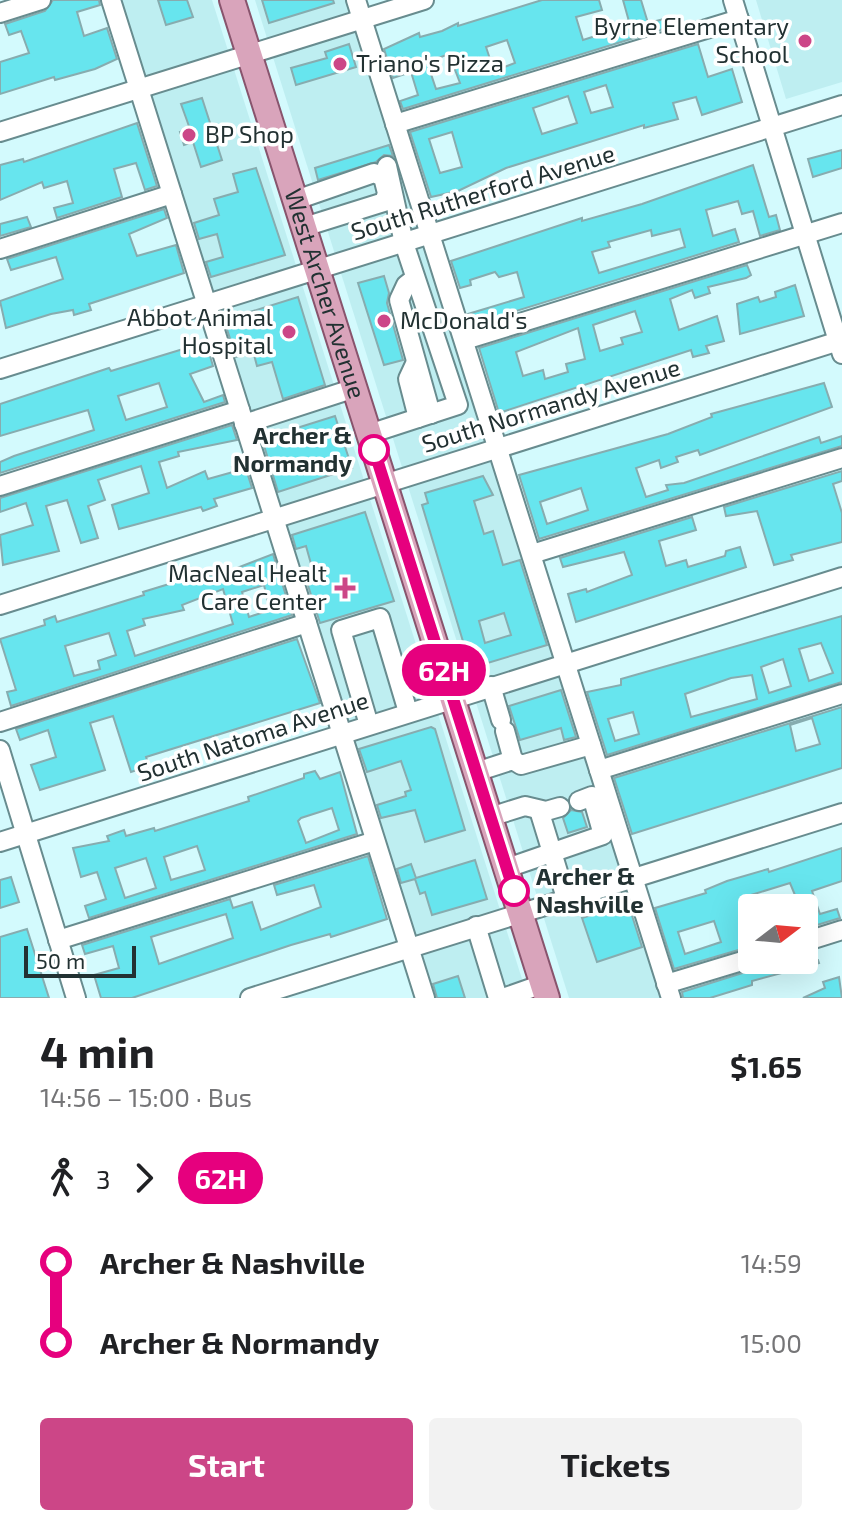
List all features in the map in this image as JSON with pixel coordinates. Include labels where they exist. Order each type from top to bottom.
[{"type":"main road","name":"West Archer Avenue","points":[[232,0],[545,991]]},
{"type":"street","points":[[0,13],[41,0]]},
{"type":"street","points":[[111,0],[425,998]]},
{"type":"street","points":[[356,0],[668,991],[738,964]]},
{"type":"street","points":[[0,132],[424,0]]},
{"type":"street","points":[[733,0],[841,345]]},
{"type":"street","points":[[395,124],[739,19]]},
{"type":"street","name":"South Rutherford Avenue","points":[[0,369],[842,105]]},
{"type":"street","points":[[369,434],[458,405],[404,243],[398,202],[387,166]]},
{"type":"street","points":[[296,200],[374,173],[383,177],[387,193],[384,202],[304,227]]},
{"type":"street","points":[[0,249],[172,194]]},
{"type":"street","points":[[343,215],[349,218],[398,202]]},
{"type":"street","points":[[465,340],[842,223]]},
{"type":"street","points":[[415,278],[406,285],[399,300],[425,416]]},
{"type":"street","name":"South Normandy Avenue","points":[[0,605],[496,448],[841,345]]},
{"type":"street","points":[[0,486],[355,388]]},
{"type":"street","points":[[532,554],[842,458]]},
{"type":"street","name":"South Natoma Avenue","points":[[0,842],[842,577]]},
{"type":"street","points":[[369,725],[341,630],[380,618],[408,712]]},
{"type":"street","points":[[0,722],[307,623]]},
{"type":"street","points":[[491,686],[513,760],[521,765],[591,745]]},
{"type":"street","points":[[599,770],[842,694]]},
{"type":"street","points":[[0,750],[76,998]]},
{"type":"street","points":[[476,772],[513,760]]},
{"type":"street","points":[[507,868],[603,835],[592,796],[579,801]]},
{"type":"street","points":[[490,817],[525,806],[539,810],[560,807]]},
{"type":"street","points":[[539,810],[566,898]]},
{"type":"street","points":[[250,998],[842,813]]},
{"type":"street","points":[[58,940],[375,841]]},
{"type":"street","points":[[476,926],[500,998],[545,991]]},
{"type":"street","points":[[818,938],[842,930]]},
{"type":"shaded area","points":[[105,0],[212,0],[528,998],[421,998]]},
{"type":"shaded area","points":[[255,0],[352,0],[669,998],[569,998]]},
{"type":"shaded area","name":"Byrne Elementary School","points":[[756,0],[842,0],[842,82],[786,99]]},
{"type":"building","points":[[53,0],[99,0],[100,5],[77,12],[84,36],[107,28],[117,59],[95,69],[55,80],[54,77],[0,94],[0,62],[29,53],[21,31],[9,35],[5,24],[45,11]]},
{"type":"building","points":[[158,0],[187,0],[193,17],[166,25]]},
{"type":"building","points":[[262,0],[333,0],[334,3],[269,23]]},
{"type":"building","points":[[542,0],[599,0],[602,10],[576,17],[583,40],[630,25],[623,0],[641,0],[648,23],[668,18],[670,27],[403,109],[400,101],[418,95],[411,72],[393,78],[384,49],[419,33],[420,37],[458,23],[458,26]],"holes":[[[507,40],[515,63],[494,71],[486,47]],[[449,54],[460,83],[436,89],[427,62]]]},
{"type":"building","name":"Triano's Pizza","points":[[349,44],[356,67],[296,85],[291,68],[327,58],[325,52]]},
{"type":"building","points":[[698,44],[708,77],[732,69],[742,102],[702,115],[696,97],[673,103],[678,119],[644,128],[644,125],[506,168],[458,191],[431,197],[410,132]],"holes":[[[606,85],[613,107],[591,113],[584,92]],[[568,96],[577,123],[542,134],[533,108]],[[452,132],[462,167],[440,173],[429,139]]]},
{"type":"building","points":[[202,98],[222,160],[201,167],[193,142],[184,145],[180,132],[190,129],[181,104]]},
{"type":"building","points":[[137,123],[157,186],[145,190],[136,163],[114,169],[122,197],[57,218],[54,208],[73,203],[67,181],[44,188],[42,182],[0,200],[0,165],[23,159],[24,162]]},
{"type":"building","points":[[389,145],[393,156],[384,155],[376,162],[318,180],[315,168]]},
{"type":"building","points":[[842,150],[842,168],[813,177],[808,159]]},
{"type":"building","points":[[753,165],[769,217],[776,215],[780,230],[760,236],[753,211],[742,214],[738,201],[706,210],[713,236],[735,229],[739,242],[471,325],[468,314],[524,297],[517,272],[499,277],[495,272],[470,280],[471,285],[460,288],[451,261],[582,218],[582,221],[642,204]],"holes":[[[680,229],[685,247],[599,273],[592,252],[610,247],[608,242],[651,230],[652,236]]]},
{"type":"building","points":[[256,168],[285,255],[211,277],[206,262],[223,257],[217,234],[199,239],[194,223],[219,215],[214,199],[238,192],[233,174]]},
{"type":"building","points":[[164,209],[167,218],[129,234],[137,256],[176,245],[184,273],[89,304],[91,310],[74,315],[73,310],[51,314],[6,328],[0,301],[63,279],[56,257],[11,270],[7,259]]},
{"type":"building","points":[[27,217],[31,227],[0,236],[0,224]]},
{"type":"building","points":[[747,265],[751,275],[708,287],[710,293],[695,298],[692,290],[670,299],[679,330],[717,316],[724,341],[706,346],[709,353],[693,357],[691,350],[499,413],[479,348]],"holes":[[[635,311],[642,332],[621,338],[623,344],[600,351],[593,325]],[[578,328],[585,359],[566,364],[568,372],[545,379],[543,370],[523,376],[516,352]]]},
{"type":"building","name":"McDonald's","points":[[384,276],[389,293],[387,303],[403,360],[384,365],[358,283]]},
{"type":"building","points":[[795,285],[804,316],[740,334],[737,304],[758,297],[760,302],[776,297],[775,292]]},
{"type":"building","points":[[298,297],[325,385],[283,399],[272,362],[257,366],[253,351],[236,357],[224,320]]},
{"type":"building","points":[[206,342],[213,366],[190,374],[204,402],[223,395],[225,402],[0,473],[0,462],[94,430],[88,410],[0,436],[0,404],[109,368],[111,371]],"holes":[[[159,383],[167,407],[126,420],[118,396]]]},
{"type":"building","points":[[824,383],[832,407],[700,455],[698,450],[676,457],[678,462],[661,468],[659,460],[636,468],[646,497],[668,490],[666,485],[684,483],[819,437],[821,443],[842,436],[842,446],[539,539],[519,475],[668,434],[712,417],[711,414]],"holes":[[[581,488],[588,510],[547,524],[540,502]]]},
{"type":"building","points":[[335,416],[352,468],[278,492],[262,439]]},
{"type":"building","points":[[232,425],[237,440],[178,452],[179,456],[159,462],[167,488],[205,471],[208,479],[233,472],[232,467],[244,463],[252,488],[214,499],[217,506],[203,511],[201,507],[119,529],[112,505],[149,493],[141,466],[98,480],[105,500],[88,506],[98,538],[81,543],[67,500],[46,506],[59,551],[3,565],[0,535],[33,525],[26,503],[0,512],[0,498]]},
{"type":"building","points":[[842,471],[842,481],[833,484],[842,513],[842,542],[791,555],[793,560],[774,565],[757,511],[726,516],[724,507]]},
{"type":"building","points":[[483,476],[493,495],[474,501],[484,534],[493,531],[503,565],[520,560],[547,645],[471,668],[422,505],[428,503],[425,493]],"holes":[[[504,613],[511,635],[485,643],[479,621]]]},
{"type":"building","points":[[365,512],[394,601],[320,623],[304,573],[313,571],[306,546],[296,549],[292,535]]},
{"type":"building","points":[[692,517],[696,530],[659,541],[666,566],[686,560],[688,567],[725,556],[726,551],[740,547],[746,567],[576,622],[568,594],[586,589],[587,592],[632,575],[624,552],[563,567],[560,558]]},
{"type":"building","points":[[273,554],[292,615],[11,706],[7,692],[16,690],[0,639],[45,625],[44,620],[55,616],[57,622],[205,573],[206,576],[215,575]],"holes":[[[264,585],[270,610],[249,617],[242,592]],[[223,589],[233,624],[135,656],[127,631],[145,625],[143,619],[184,610],[182,605]],[[109,633],[116,655],[98,661],[100,669],[74,676],[65,646]]]},
{"type":"building","points":[[842,616],[842,682],[607,755],[587,692],[621,685],[621,679]],"holes":[[[821,643],[833,673],[809,681],[799,649]],[[783,659],[791,686],[769,693],[761,667]],[[752,675],[757,699],[691,717],[685,694],[731,678]],[[633,712],[639,734],[615,741],[608,719]]]},
{"type":"building","points":[[297,639],[320,703],[146,757],[149,766],[131,772],[113,716],[90,723],[105,770],[40,790],[31,765],[56,757],[48,730],[20,740],[16,729]]},
{"type":"building","points":[[561,690],[576,737],[564,740],[561,728],[520,740],[509,706]]},
{"type":"building","points":[[842,707],[842,768],[632,834],[614,778]],"holes":[[[812,718],[820,744],[796,751],[790,725]]]},
{"type":"building","points":[[431,727],[435,729],[465,830],[425,842],[415,810],[381,818],[377,805],[406,796],[405,792],[411,790],[401,761],[367,772],[359,749]]},
{"type":"building","points":[[315,771],[320,779],[340,772],[357,834],[89,918],[85,906],[106,899],[97,872],[81,877],[73,848],[109,841],[107,836],[124,830],[126,836],[154,828],[155,831],[249,801],[248,797],[304,778],[304,774]],"holes":[[[332,808],[339,830],[306,843],[298,821]],[[197,846],[205,870],[171,880],[164,857]],[[146,858],[156,888],[125,898],[115,868]]]},
{"type":"building","points":[[571,810],[582,812],[587,827],[568,833],[563,818]]},
{"type":"building","points":[[842,848],[842,881],[812,891],[813,894],[795,894],[790,883],[754,894],[738,894],[738,950],[674,969],[655,908],[706,893],[705,890],[727,881],[768,869],[769,872]],"holes":[[[714,921],[721,942],[685,954],[678,932]]]},
{"type":"building","points":[[368,856],[387,919],[331,937],[330,934],[291,945],[132,998],[101,998],[94,975],[119,968],[113,946],[85,954],[82,945],[230,899],[233,908],[252,902],[261,930],[321,907],[314,885],[277,895],[274,885]],"holes":[[[226,914],[233,938],[159,964],[151,937]]]},
{"type":"building","points":[[475,860],[487,899],[432,915],[425,892],[420,894],[415,879],[401,883],[397,869],[411,864],[416,878]]},
{"type":"building","points":[[11,877],[19,902],[0,908],[0,880]]},
{"type":"building","points":[[628,903],[642,947],[597,962],[582,918]]},
{"type":"building","points":[[818,908],[820,914],[837,909],[840,918],[818,925]]},
{"type":"building","points":[[27,929],[49,998],[0,998],[0,937]]},
{"type":"building","points":[[739,974],[778,974],[710,998],[683,998],[682,992]]},
{"type":"building","points":[[458,976],[465,998],[437,998],[433,984]]},
{"type":"building","points":[[839,977],[842,998],[803,998],[825,988],[823,982]]},
{"type":"bus line","name":"62H","points":[[374,450],[514,891]]},
{"type":"place","name":"Byrne Elementary School","points":[[805,41]]},
{"type":"place","name":"Triano's Pizza","points":[[340,64]]},
{"type":"place","name":"BP Shop","points":[[189,135]]},
{"type":"place","name":"McDonald's","points":[[384,321]]},
{"type":"place","name":"Abbot Animal Hospital","points":[[289,332]]},
{"type":"place","name":"Archer & Normandy","points":[[374,450]]},
{"type":"place","name":"MacNeal Healt Care Center","points":[[345,588]]},
{"type":"place","name":"Archer & Nashville","points":[[514,891]]}]
